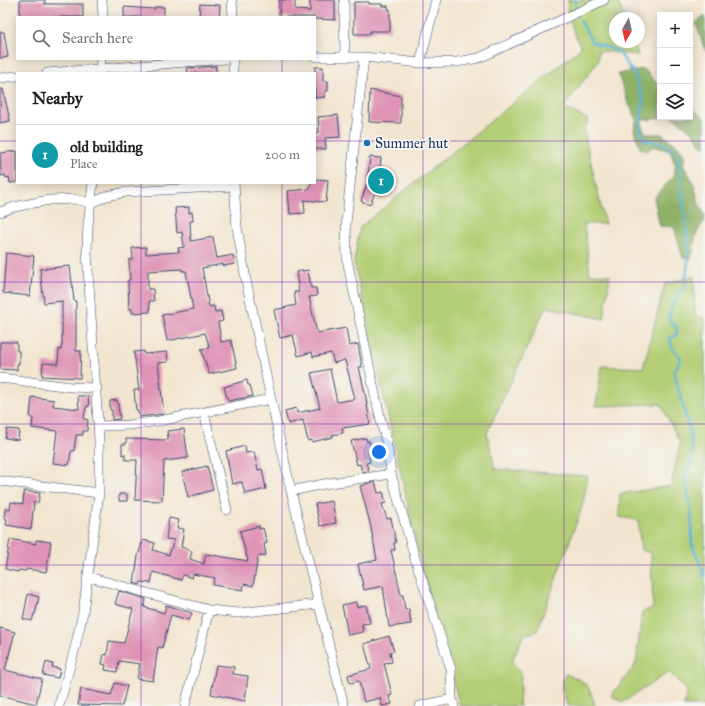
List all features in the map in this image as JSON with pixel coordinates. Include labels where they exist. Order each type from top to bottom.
[{"type":"street","points":[[102,0],[103,16]]},
{"type":"street","points":[[232,0],[232,16]]},
{"type":"street","points":[[344,0],[345,57]]},
{"type":"street","points":[[420,63],[436,0]]},
{"type":"street","points":[[316,57],[364,57],[420,63],[457,62],[478,58],[604,0]]},
{"type":"street","points":[[364,57],[346,223],[347,259],[388,450],[391,474],[417,564],[451,669],[453,702],[420,706]]},
{"type":"street","points":[[56,72],[101,67],[210,60]]},
{"type":"street","points":[[233,60],[233,72]]},
{"type":"street","points":[[0,78],[16,76]]},
{"type":"street","points":[[59,706],[84,612],[99,493],[99,426],[87,253],[88,225],[93,184]]},
{"type":"street","points":[[0,212],[14,207],[49,200],[74,199],[91,203],[107,196],[126,192],[234,184],[237,227],[246,280],[271,399],[291,491],[344,706]]},
{"type":"street","points":[[0,378],[71,387],[97,388]]},
{"type":"street","points":[[99,426],[129,426],[204,413],[271,399]]},
{"type":"street","points":[[204,413],[227,510]]},
{"type":"street","points":[[291,491],[324,484],[391,474]]},
{"type":"street","points":[[0,481],[99,493]]},
{"type":"street","points":[[89,577],[209,610],[238,613],[319,604]]},
{"type":"street","points":[[185,706],[209,610]]},
{"type":"green space","points":[[568,0],[617,1],[622,12],[609,12],[609,48],[636,48],[638,55],[598,51],[598,61],[563,108],[588,119],[584,132],[605,224],[584,224],[590,274],[610,275],[604,319],[546,307],[487,433],[495,469],[588,476],[582,507],[537,631],[523,635],[512,662],[521,674],[519,705],[521,706],[460,706],[420,560],[354,262],[360,227],[581,48],[573,31],[567,6]]},
{"type":"green space","points":[[705,16],[705,51],[696,23]]},
{"type":"green space","points":[[644,69],[657,84],[657,118],[642,120],[643,130],[648,134],[661,134],[677,145],[685,155],[683,166],[693,181],[700,206],[705,215],[697,233],[693,253],[690,259],[683,258],[674,227],[660,226],[654,198],[672,178],[676,166],[670,151],[654,146],[647,151],[640,148],[634,130],[637,119],[628,103],[618,74]]},
{"type":"green space","points":[[693,109],[705,119],[705,147],[701,146],[694,133],[677,120],[693,120]]},
{"type":"green space","points":[[694,276],[695,315],[705,318],[705,706],[684,706],[687,690],[669,672],[623,702],[611,696],[636,664],[642,612],[653,608],[651,553],[641,550],[638,520],[619,517],[620,494],[671,486],[680,443],[661,404],[596,406],[602,366],[643,368],[665,284]]},
{"type":"green space","points":[[565,674],[586,684],[589,688],[595,706],[567,706],[562,687]]},
{"type":"building","points":[[20,0],[45,0],[45,4],[83,4],[83,16],[20,16]]},
{"type":"building","points":[[279,0],[295,0],[295,10],[310,11],[310,0],[335,0],[335,20],[316,19],[316,16],[279,16]]},
{"type":"building","points":[[354,2],[369,2],[369,4],[382,4],[382,6],[388,6],[388,9],[390,9],[390,31],[370,31],[370,34],[354,34]]},
{"type":"building","points":[[200,4],[220,5],[219,16],[199,16]]},
{"type":"building","points":[[124,7],[155,9],[155,7],[164,7],[164,16],[124,16]]},
{"type":"building","points":[[0,32],[4,32],[8,57],[0,58]]},
{"type":"building","points":[[216,66],[216,72],[188,72],[187,68]]},
{"type":"building","points":[[315,67],[323,67],[323,81],[328,81],[328,91],[325,91],[325,97],[316,98]]},
{"type":"building","points":[[0,89],[3,89],[10,121],[0,123]]},
{"type":"building","points":[[370,90],[401,96],[401,123],[369,122]]},
{"type":"building","points":[[338,115],[340,137],[325,138],[326,149],[316,149],[316,133],[319,132],[318,117]]},
{"type":"building","points":[[16,151],[16,182],[10,183],[9,177],[6,178],[5,175],[1,176],[0,153]]},
{"type":"building","points":[[370,157],[381,158],[380,166],[391,170],[382,195],[375,192],[370,205],[361,201],[367,184]]},
{"type":"building","points":[[316,179],[328,180],[326,202],[304,200],[305,213],[290,214],[288,191],[310,189],[311,184],[316,184]]},
{"type":"building","points":[[189,207],[189,213],[192,212],[193,221],[190,221],[191,241],[213,237],[217,258],[233,255],[235,264],[223,266],[223,264],[202,268],[209,307],[214,306],[215,312],[221,311],[223,321],[218,322],[221,342],[231,340],[237,368],[209,374],[201,349],[210,348],[205,333],[167,341],[162,315],[193,309],[186,271],[182,271],[182,269],[148,271],[148,289],[153,289],[154,301],[149,301],[150,312],[132,313],[132,309],[129,309],[128,280],[130,280],[129,260],[133,259],[132,248],[146,247],[146,254],[179,252],[178,248],[184,247],[182,232],[177,233],[175,208]]},
{"type":"building","points":[[6,253],[34,256],[30,296],[3,293]]},
{"type":"building","points":[[70,266],[74,301],[76,301],[76,351],[81,351],[80,378],[42,376],[43,363],[58,364],[59,349],[61,350],[62,345],[62,301],[44,303],[40,269]]},
{"type":"building","points":[[308,270],[311,288],[316,288],[317,296],[309,297],[317,333],[346,328],[349,346],[358,344],[362,367],[359,367],[370,424],[342,428],[343,433],[312,442],[312,440],[308,441],[303,420],[288,424],[285,411],[296,408],[297,413],[320,408],[311,373],[330,369],[337,402],[355,399],[345,360],[334,363],[331,353],[313,357],[312,352],[298,356],[293,335],[280,338],[274,310],[296,305],[294,292],[299,292],[296,272]]},
{"type":"building","points":[[0,342],[17,342],[19,364],[17,364],[17,370],[0,369]]},
{"type":"building","points":[[144,351],[144,354],[167,352],[168,362],[158,363],[164,414],[139,417],[138,410],[136,410],[134,390],[139,390],[134,352]]},
{"type":"building","points":[[247,380],[253,396],[228,401],[224,387]]},
{"type":"building","points":[[78,396],[88,396],[89,406],[86,407],[84,419],[88,420],[87,431],[83,431],[83,435],[76,435],[74,451],[71,451],[69,465],[53,463],[57,431],[32,428],[33,418],[30,417],[32,397],[54,400],[53,406],[79,409]]},
{"type":"building","points":[[117,400],[120,419],[112,420],[110,401]]},
{"type":"building","points":[[7,429],[19,430],[18,440],[5,438]]},
{"type":"building","points":[[184,429],[188,458],[164,461],[162,501],[135,500],[137,460],[125,460],[125,454],[122,455],[122,444],[126,444],[126,439],[168,440],[167,431]]},
{"type":"building","points":[[366,438],[367,442],[369,441],[372,451],[368,451],[370,462],[366,463],[369,471],[362,472],[360,464],[357,465],[351,441]]},
{"type":"building","points":[[245,446],[246,453],[254,452],[258,470],[262,469],[266,489],[245,494],[242,482],[232,484],[226,451]]},
{"type":"building","points":[[207,466],[213,490],[188,497],[182,472]]},
{"type":"building","points":[[375,482],[378,493],[383,492],[386,503],[382,504],[387,519],[391,518],[396,543],[394,543],[395,550],[391,550],[401,595],[403,595],[405,610],[409,609],[411,624],[389,627],[383,586],[364,590],[358,564],[377,560],[370,523],[360,486]]},
{"type":"building","points":[[24,491],[40,493],[38,503],[34,502],[31,529],[6,525],[7,519],[4,518],[5,509],[10,509],[11,502],[23,504]]},
{"type":"building","points":[[119,494],[127,494],[127,501],[119,501]]},
{"type":"building","points":[[332,501],[336,523],[320,526],[315,504]]},
{"type":"building","points":[[169,518],[179,520],[177,528],[184,529],[181,547],[192,551],[190,559],[204,564],[206,554],[248,561],[240,531],[259,526],[259,529],[263,528],[267,543],[264,544],[266,555],[258,557],[253,586],[244,584],[243,590],[213,585],[215,578],[193,574],[192,578],[183,575],[181,580],[153,572],[151,583],[141,582],[140,585],[134,583],[138,556],[143,540],[155,543],[153,550],[169,555],[174,540],[166,539]]},
{"type":"building","points":[[10,539],[36,544],[36,540],[51,542],[46,572],[27,569],[26,571],[19,570],[18,572],[5,569]]},
{"type":"building","points":[[119,591],[146,599],[144,607],[164,613],[166,605],[192,613],[189,620],[171,615],[162,648],[158,647],[153,681],[137,679],[140,664],[119,661],[117,672],[105,670],[106,665],[102,664],[104,654],[107,655],[109,641],[124,643],[133,609],[115,604]]},
{"type":"building","points":[[28,594],[39,597],[32,621],[23,619]]},
{"type":"building","points":[[356,602],[357,607],[366,605],[370,623],[362,624],[363,632],[348,635],[342,605]]},
{"type":"building","points":[[0,628],[15,632],[5,670],[42,679],[36,704],[0,695]]},
{"type":"building","points":[[389,636],[394,651],[390,652],[392,662],[384,663],[392,695],[389,696],[392,704],[382,706],[380,698],[364,702],[359,681],[350,683],[348,675],[371,669],[364,644]]},
{"type":"building","points":[[46,662],[53,664],[52,667],[60,669],[58,678],[43,675]]},
{"type":"building","points":[[216,665],[234,667],[233,674],[248,676],[245,701],[211,694]]},
{"type":"building","points":[[115,683],[127,686],[122,706],[78,705],[81,689],[111,695]]},
{"type":"waterway","points":[[575,7],[576,0]]},
{"type":"waterway","points":[[580,20],[592,42],[618,51],[636,77],[643,101],[640,128],[644,140],[663,143],[678,155],[689,252],[685,286],[672,305],[669,318],[671,323],[677,327],[676,336],[670,337],[672,348],[681,358],[674,372],[689,428],[693,457],[685,477],[691,510],[692,544],[705,577]]},
{"type":"place","name":"Summer hut","points":[[367,143]]},
{"type":"place","name":"old building","points":[[381,181]]}]
